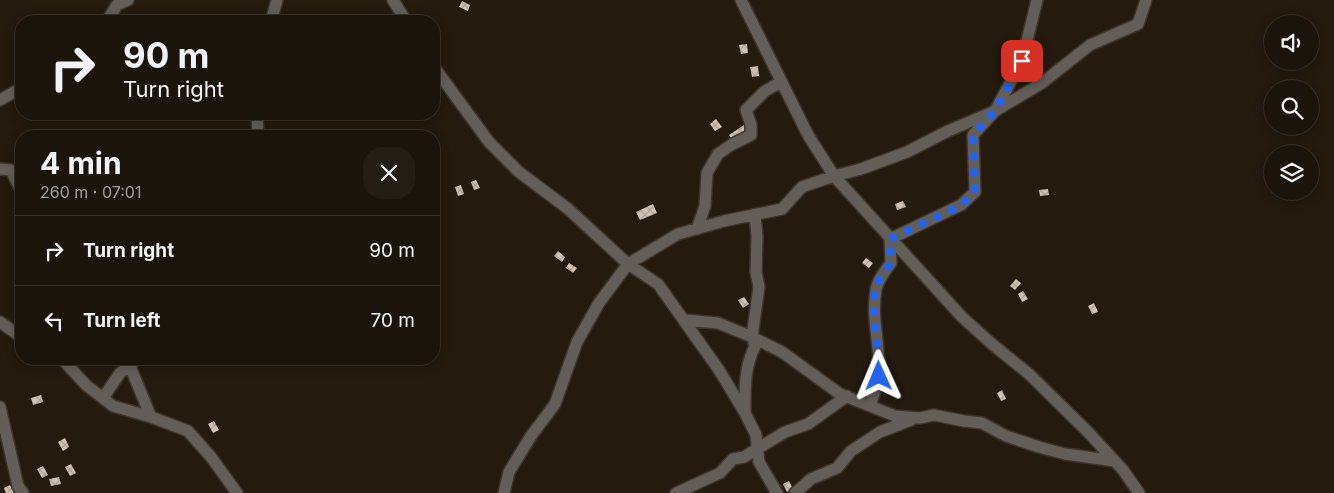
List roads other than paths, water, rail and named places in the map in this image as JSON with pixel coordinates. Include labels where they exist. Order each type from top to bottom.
[{"type":"street","points":[[111,15],[117,5],[128,0]]},
{"type":"street","points":[[272,15],[277,0]]},
{"type":"street","points":[[393,0],[402,15]]},
{"type":"street","points":[[742,0],[812,142],[834,176],[962,317],[1029,374],[1115,461],[1139,493]]},
{"type":"street","points":[[890,239],[960,206],[975,192],[973,135],[995,111],[1022,61],[1037,0]]},
{"type":"street","points":[[504,493],[509,472],[531,436],[554,404],[577,342],[599,303],[628,264],[678,234],[782,210],[802,187],[908,152],[948,131],[995,111],[1042,84],[1090,45],[1138,24],[1146,0]]},
{"type":"street","points":[[440,75],[495,148],[519,172],[567,208],[628,264],[658,284],[719,370],[745,412],[756,435],[759,462],[777,493]]},
{"type":"street","points":[[697,229],[705,206],[707,173],[718,154],[751,134],[751,125],[746,110],[765,91],[781,82]]},
{"type":"street","points":[[0,100],[15,91]]},
{"type":"street","points":[[0,169],[11,170],[15,178]]},
{"type":"street","points":[[745,412],[744,381],[750,355],[755,346],[752,337],[759,287],[756,272],[757,236],[755,215]]},
{"type":"street","points":[[870,406],[879,376],[880,362],[875,324],[876,289],[884,272],[891,263],[890,239]]},
{"type":"street","points":[[685,320],[718,323],[752,337],[782,352],[840,394],[895,416],[920,418]]},
{"type":"street","points":[[0,322],[15,333]]},
{"type":"street","points":[[68,365],[86,384],[113,406],[152,417],[188,432],[211,457],[238,493]]},
{"type":"street","points":[[103,398],[127,365]]},
{"type":"street","points":[[132,365],[152,417]]},
{"type":"street","points":[[676,493],[720,473],[733,459],[744,456],[786,432],[808,424],[847,396]]},
{"type":"street","points":[[0,407],[4,448],[18,486],[23,493]]},
{"type":"street","points":[[795,493],[811,479],[837,468],[851,451],[880,432],[902,422],[934,415],[982,423],[1006,436],[1065,454],[1115,461]]}]
